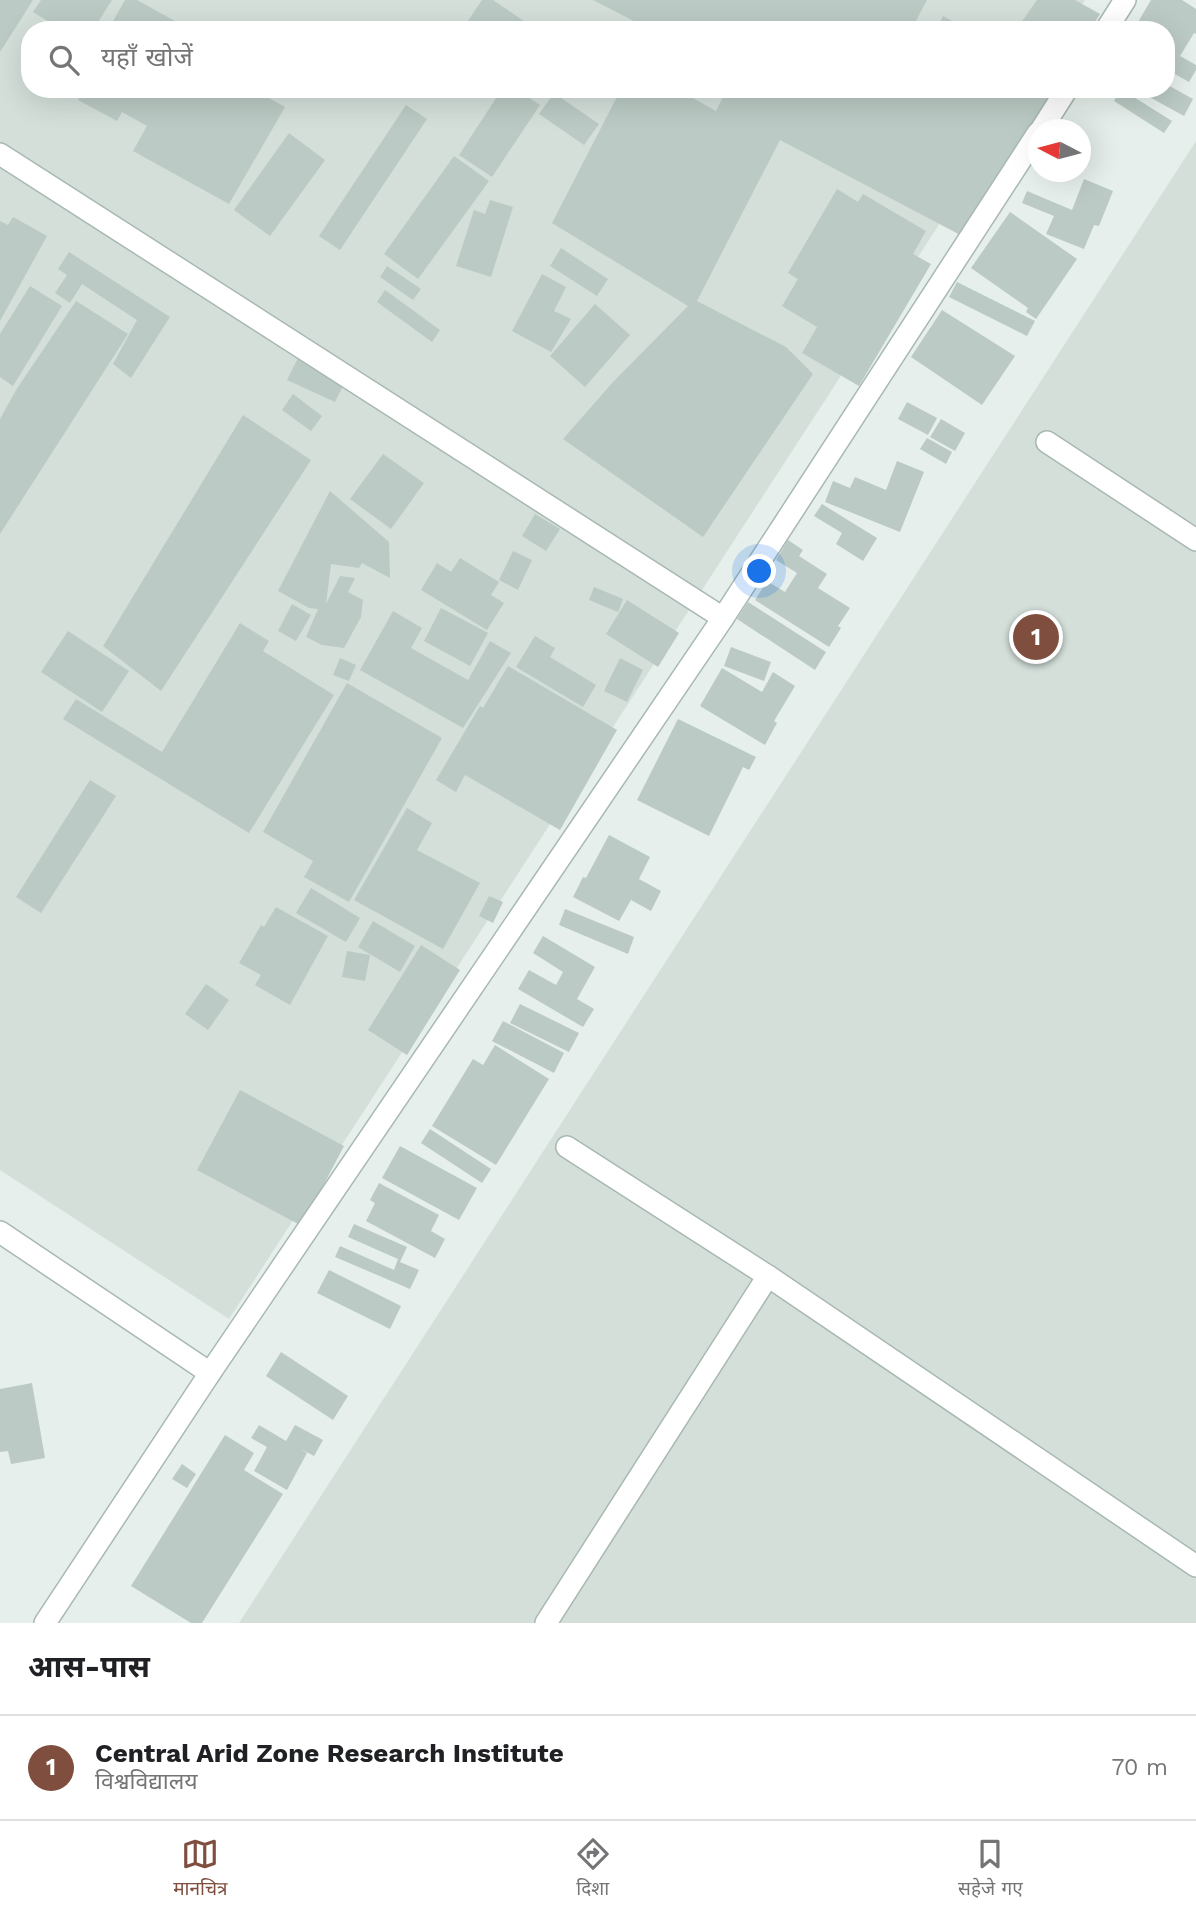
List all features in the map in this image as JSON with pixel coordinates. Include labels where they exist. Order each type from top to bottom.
[{"type":"street","points":[[1112,21],[1125,0]]},
{"type":"street","points":[[1048,119],[1061,98]]},
{"type":"street","points":[[45,1623],[210,1373],[723,618],[1028,150]]},
{"type":"street","points":[[0,154],[723,618]]},
{"type":"street","points":[[1047,442],[1196,540]]},
{"type":"street","points":[[567,1147],[768,1276],[1196,1566]]},
{"type":"street","points":[[0,1232],[210,1373]]},
{"type":"street","points":[[546,1623],[768,1276]]},
{"type":"shaded area","points":[[0,0],[1085,0],[1071,21],[21,21],[21,98],[1021,98],[229,1319],[0,1170]]},
{"type":"shaded area","points":[[1196,141],[1196,1623],[239,1623],[555,1133]]},
{"type":"building","points":[[0,0],[33,0],[0,52]]},
{"type":"building","points":[[41,0],[112,0],[99,21],[48,21],[33,12]]},
{"type":"building","points":[[125,0],[137,0],[175,21],[113,21]]},
{"type":"building","points":[[482,0],[493,0],[524,21],[468,21]]},
{"type":"building","points":[[593,0],[927,0],[916,21],[634,21]]},
{"type":"building","points":[[1037,0],[1075,0],[1100,14],[1096,21],[1022,21]]},
{"type":"building","points":[[1151,0],[1182,0],[1196,9],[1196,34],[1194,33],[1180,56],[1196,65],[1189,82],[1175,74],[1175,21],[1139,21]]},
{"type":"building","points":[[1175,89],[1193,99],[1184,116],[1151,98],[1175,98]]},
{"type":"building","points":[[269,98],[285,107],[229,204],[133,151],[147,126],[122,112],[117,121],[78,100]]},
{"type":"building","points":[[496,98],[530,98],[540,105],[492,177],[459,155]]},
{"type":"building","points":[[550,98],[561,98],[599,124],[584,145],[539,114]]},
{"type":"building","points":[[616,98],[693,98],[716,111],[722,98],[1050,98],[1037,119],[1028,119],[1028,134],[966,238],[780,140],[697,301],[786,347],[813,374],[703,537],[563,439],[614,381],[688,306],[552,223]]},
{"type":"building","points":[[1116,98],[1135,98],[1172,121],[1164,133],[1114,101]]},
{"type":"building","points":[[406,105],[427,119],[340,250],[319,236]]},
{"type":"building","points":[[289,133],[325,160],[270,236],[234,210]]},
{"type":"building","points":[[454,156],[489,181],[418,279],[384,254]]},
{"type":"building","points":[[1083,182],[1091,182],[1113,191],[1099,226],[1094,225],[1084,249],[1046,234],[1054,216],[1022,203],[1027,191],[1072,210]]},
{"type":"building","points":[[837,189],[858,202],[863,194],[926,231],[913,254],[931,264],[859,386],[802,353],[817,327],[782,306],[798,279],[788,273]]},
{"type":"building","points":[[490,200],[513,207],[491,277],[456,266],[474,210],[485,214]]},
{"type":"building","points":[[1010,212],[1077,259],[1036,319],[1026,312],[1028,308],[971,268]]},
{"type":"building","points":[[13,217],[47,236],[0,321],[0,221],[8,225]]},
{"type":"building","points":[[561,248],[608,279],[597,296],[550,266]]},
{"type":"building","points":[[69,252],[170,317],[131,378],[113,364],[137,320],[82,284],[70,303],[55,293],[67,275],[58,269]]},
{"type":"building","points":[[387,266],[421,289],[413,300],[380,277]]},
{"type":"building","points":[[542,274],[566,287],[554,311],[571,319],[551,352],[512,331]]},
{"type":"building","points":[[957,282],[1035,321],[1027,336],[949,297]]},
{"type":"building","points":[[30,286],[62,306],[13,386],[0,377],[0,334]]},
{"type":"building","points":[[385,290],[440,330],[432,342],[377,302]]},
{"type":"building","points":[[76,301],[128,334],[0,534],[0,419],[16,390]]},
{"type":"building","points":[[595,304],[630,335],[585,387],[550,356]]},
{"type":"building","points":[[942,310],[1015,356],[982,405],[911,357]]},
{"type":"building","points":[[298,358],[346,380],[335,402],[287,380]]},
{"type":"building","points":[[293,394],[322,416],[311,431],[282,410]]},
{"type":"building","points":[[907,402],[937,418],[928,435],[898,419]]},
{"type":"building","points":[[243,415],[311,460],[161,691],[103,646]]},
{"type":"building","points":[[941,419],[965,433],[955,451],[930,437]]},
{"type":"building","points":[[927,438],[952,452],[946,464],[920,449]]},
{"type":"building","points":[[383,454],[424,483],[391,529],[350,499]]},
{"type":"building","points":[[897,461],[924,472],[900,532],[825,502],[833,481],[850,488],[855,477],[886,490]]},
{"type":"building","points":[[330,491],[389,542],[390,578],[362,563],[359,568],[331,564],[326,604],[340,576],[355,578],[348,592],[363,600],[361,617],[344,648],[322,645],[306,637],[318,609],[309,608],[278,591]]},
{"type":"building","points":[[822,504],[877,538],[863,561],[836,544],[842,533],[814,516]]},
{"type":"building","points":[[535,514],[560,529],[546,551],[522,536]]},
{"type":"building","points":[[788,540],[803,550],[799,556],[827,574],[818,588],[850,608],[829,647],[755,600],[767,581],[785,592],[797,573],[776,560]]},
{"type":"building","points":[[513,551],[532,560],[518,590],[499,580]]},
{"type":"building","points":[[460,558],[499,582],[491,595],[504,603],[487,630],[421,590],[437,563],[451,572]]},
{"type":"building","points":[[594,587],[623,599],[618,612],[589,600]]},
{"type":"building","points":[[627,600],[679,633],[658,667],[606,634]]},
{"type":"building","points":[[748,602],[826,652],[815,670],[737,619]]},
{"type":"building","points":[[292,604],[311,615],[296,641],[278,631]]},
{"type":"building","points":[[441,608],[488,633],[470,666],[424,641]]},
{"type":"building","points":[[393,611],[422,628],[411,648],[468,680],[490,641],[511,653],[463,728],[360,670]]},
{"type":"building","points":[[240,623],[269,641],[263,651],[334,695],[249,833],[63,719],[76,699],[162,752]]},
{"type":"building","points":[[68,631],[129,671],[102,712],[41,672]]},
{"type":"building","points":[[535,636],[555,648],[550,657],[596,685],[583,707],[516,667]]},
{"type":"building","points":[[731,647],[771,662],[764,681],[724,666]]},
{"type":"building","points":[[340,658],[356,665],[349,681],[333,675]]},
{"type":"building","points":[[620,658],[643,670],[627,702],[604,691]]},
{"type":"building","points":[[508,666],[617,730],[560,830],[465,775],[456,792],[436,780],[480,706],[483,708]]},
{"type":"building","points":[[722,668],[762,692],[773,672],[795,686],[774,721],[777,723],[765,745],[700,706]]},
{"type":"building","points":[[347,683],[442,738],[349,902],[304,877],[313,861],[263,832]]},
{"type":"building","points":[[678,719],[756,757],[749,770],[743,767],[709,836],[637,800]]},
{"type":"building","points":[[90,780],[116,796],[41,913],[16,897]]},
{"type":"building","points":[[407,808],[432,823],[417,850],[480,883],[443,949],[354,900]]},
{"type":"building","points":[[609,835],[650,857],[639,879],[661,891],[651,911],[631,900],[619,921],[573,897]]},
{"type":"building","points":[[311,888],[360,918],[346,942],[296,913]]},
{"type":"building","points":[[489,896],[503,902],[493,923],[479,916]]},
{"type":"building","points":[[276,907],[328,936],[290,1005],[255,985],[261,975],[239,963],[261,925],[264,927]]},
{"type":"building","points":[[565,909],[634,937],[628,954],[559,925]]},
{"type":"building","points":[[373,921],[415,946],[400,972],[358,947]]},
{"type":"building","points":[[543,936],[595,967],[577,999],[594,1009],[583,1027],[518,989],[529,970],[556,985],[563,972],[533,953]]},
{"type":"building","points":[[421,945],[460,970],[407,1055],[368,1030]]},
{"type":"building","points":[[347,951],[370,955],[365,981],[342,977]]},
{"type":"building","points":[[206,984],[229,1000],[208,1030],[185,1014]]},
{"type":"building","points":[[520,1004],[579,1033],[569,1052],[510,1023]]},
{"type":"building","points":[[503,1021],[564,1053],[554,1073],[492,1041]]},
{"type":"building","points":[[495,1045],[549,1079],[496,1165],[432,1126],[473,1059],[483,1065]]},
{"type":"building","points":[[240,1090],[344,1146],[302,1226],[197,1170]]},
{"type":"building","points":[[430,1129],[491,1169],[482,1183],[421,1143]]},
{"type":"building","points":[[400,1146],[477,1188],[459,1220],[382,1178]]},
{"type":"building","points":[[379,1183],[439,1215],[431,1231],[445,1239],[435,1258],[366,1221],[375,1203],[370,1200]]},
{"type":"building","points":[[354,1224],[407,1247],[400,1262],[419,1270],[410,1289],[335,1257],[340,1246],[394,1270],[398,1259],[348,1237]]},
{"type":"building","points":[[329,1270],[401,1306],[390,1329],[317,1293]]},
{"type":"building","points":[[281,1352],[348,1396],[333,1420],[266,1376]]},
{"type":"building","points":[[32,1383],[45,1458],[11,1464],[8,1451],[0,1452],[0,1389]]},
{"type":"building","points":[[259,1425],[286,1441],[295,1425],[323,1440],[314,1456],[301,1449],[307,1453],[287,1490],[254,1471],[267,1447],[251,1438]]},
{"type":"building","points":[[225,1435],[254,1453],[244,1470],[283,1494],[202,1623],[191,1623],[131,1586]]},
{"type":"building","points":[[182,1464],[196,1474],[187,1488],[172,1479]]},
{"type":"place","name":"Central Arid Zone Research Institute","points":[[1036,637]]}]
